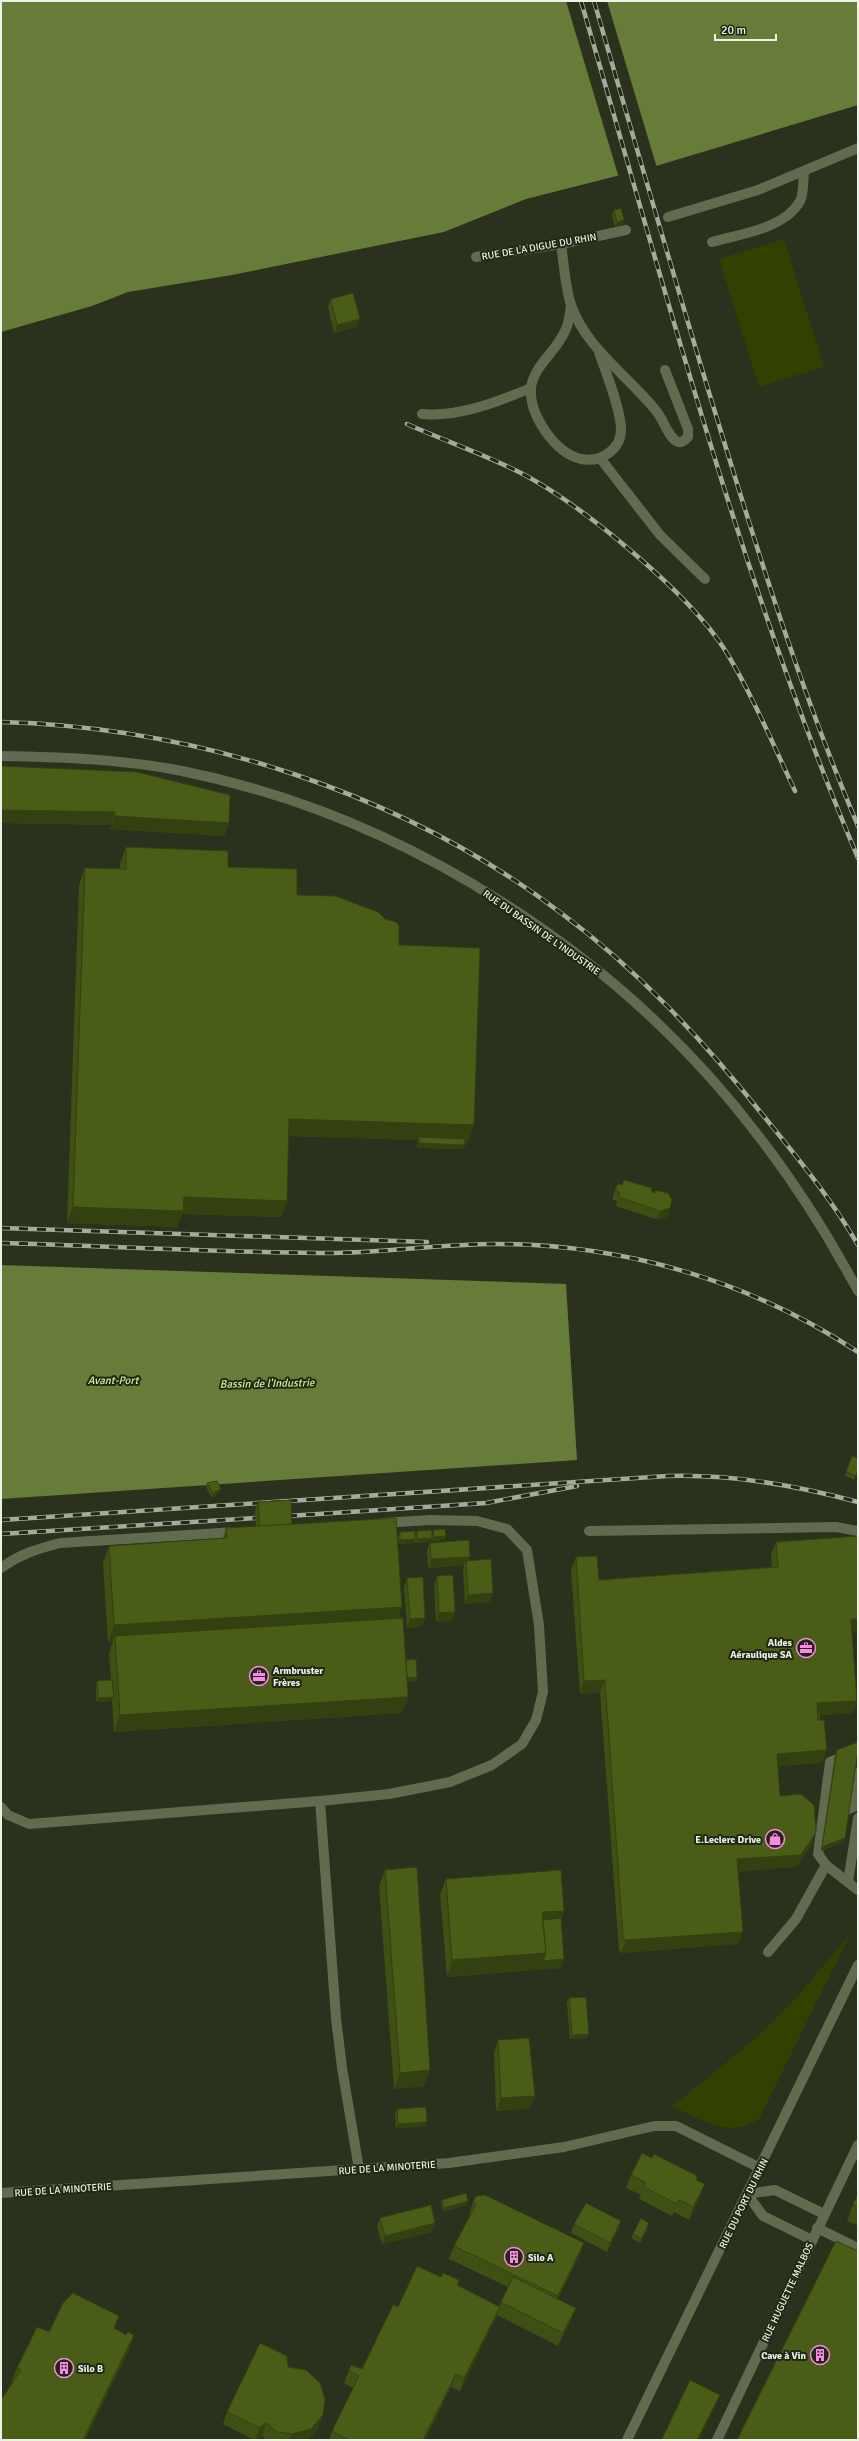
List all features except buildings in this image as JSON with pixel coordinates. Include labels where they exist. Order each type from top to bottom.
[{"type":"street","points":[[668,217],[758,190],[858,148]]},
{"type":"street","points":[[712,242],[771,224],[787,216],[800,201],[804,170]]},
{"type":"street","name":"RUE DE LA DIGUE DU RHIN","points":[[476,257],[561,244],[626,230]]},
{"type":"street","points":[[561,244],[571,305],[585,331],[599,352],[657,412],[673,439],[678,442],[684,442],[688,437],[688,430],[665,370]]},
{"type":"street","points":[[571,305],[566,331],[540,365],[532,388],[532,402],[537,417],[545,432],[566,452],[582,459],[600,458],[611,452],[618,442],[621,428],[599,352]]},
{"type":"street","points":[[422,414],[441,416],[459,412],[503,400],[532,388]]},
{"type":"street","points":[[600,458],[660,535],[705,578]]},
{"type":"street","name":"RUE DU BASSIN DE L'INDUSTRIE","points":[[1,756],[63,757],[122,761],[180,770],[271,793],[334,815],[385,838],[495,898],[602,974],[637,1005],[699,1067],[759,1136],[797,1188],[858,1290]]},
{"type":"street","points":[[1,1807],[8,1815],[29,1824],[320,1801],[389,1794],[450,1782],[492,1765],[522,1744],[536,1720],[543,1692],[539,1625],[527,1550],[507,1529],[478,1520],[430,1520],[375,1523]]},
{"type":"street","points":[[589,1531],[836,1527],[858,1531]]},
{"type":"street","points":[[1,1568],[16,1557],[33,1550],[60,1543],[249,1532]]},
{"type":"street","points":[[858,1751],[830,1762],[817,1846],[820,1860],[858,1890]]},
{"type":"street","points":[[828,1775],[858,1763]]},
{"type":"street","points":[[827,1787],[858,1773]]},
{"type":"street","points":[[824,1804],[858,1784]]},
{"type":"street","points":[[824,1804],[858,1795]]},
{"type":"street","points":[[320,1801],[337,2025],[342,2068],[359,2169]]},
{"type":"street","points":[[821,1821],[858,1805]]},
{"type":"street","points":[[819,1834],[838,1829],[857,1821]]},
{"type":"street","points":[[848,1882],[857,1821]]},
{"type":"street","points":[[817,1846],[830,1840]]},
{"type":"street","points":[[768,1952],[796,1919],[826,1866]]},
{"type":"street","name":"RUE DU PORT DU RHIN","points":[[627,2440],[858,1965]]},
{"type":"street","name":"RUE DE LA MINOTERIE","points":[[1,2193],[359,2169],[508,2156],[564,2147],[654,2126],[676,2126],[760,2168]]},
{"type":"street","name":"RUE HUGUETTE MALBOS","points":[[717,2440],[858,2145]]},
{"type":"street","points":[[812,2240],[763,2216],[747,2194],[775,2190],[824,2214]]},
{"type":"street","points":[[817,2228],[858,2248]]},
{"type":"shaded area","points":[[784,239],[824,367],[759,387],[719,259]]},
{"type":"shaded area","points":[[851,1933],[759,2119],[748,2125],[725,2127],[704,2122],[672,2106],[733,2057],[768,2026],[800,1993]]},
{"type":"water","points":[[1,1],[858,1],[858,105],[656,166],[526,199],[444,232],[232,275],[128,292],[92,306],[1,332]]},
{"type":"water","name":"Avant-Port","points":[[1,1265],[566,1284],[577,1460],[1,1499]]},
{"type":"pier","points":[[566,1],[607,1],[657,168],[619,178]]},
{"type":"railway","points":[[581,1],[675,326],[741,541],[777,648],[816,753],[858,858]]},
{"type":"railway","points":[[594,1],[692,336],[756,543],[804,686],[858,826]]},
{"type":"railway","points":[[407,424],[507,466],[546,487],[603,528],[660,577],[686,602],[708,627],[725,650],[753,702],[795,791]]},
{"type":"railway","points":[[1,722],[75,727],[149,737],[223,753],[296,775],[366,802],[435,834],[500,871],[561,913],[589,935],[643,982],[692,1032],[739,1086],[813,1178],[858,1245]]},
{"type":"railway","points":[[1,1228],[427,1242]]},
{"type":"railway","points":[[1,1243],[319,1253],[363,1252],[473,1244],[495,1244],[543,1246],[591,1251],[638,1259],[684,1271],[730,1287],[774,1305],[817,1327],[858,1352]]},
{"type":"railway","points":[[1,1520],[667,1476],[715,1477],[763,1482],[811,1490],[858,1502]]},
{"type":"railway","points":[[288,1516],[486,1503],[577,1486]]},
{"type":"railway","points":[[1,1534],[256,1518]]},
{"type":"place","name":"Aldes Aéraulique SA","points":[[806,1648]]},
{"type":"place","name":"Armbruster Frères","points":[[259,1676]]},
{"type":"place","name":"E.Leclerc Drive","points":[[775,1839]]},
{"type":"place","name":"Silo A","points":[[514,2257]]},
{"type":"place","name":"Cave à Vin","points":[[820,2355]]},
{"type":"place","name":"Silo B","points":[[64,2368]]},
{"type":"water label","name":"Bassin de l'Industrie","points":[[267,1383]]}]
